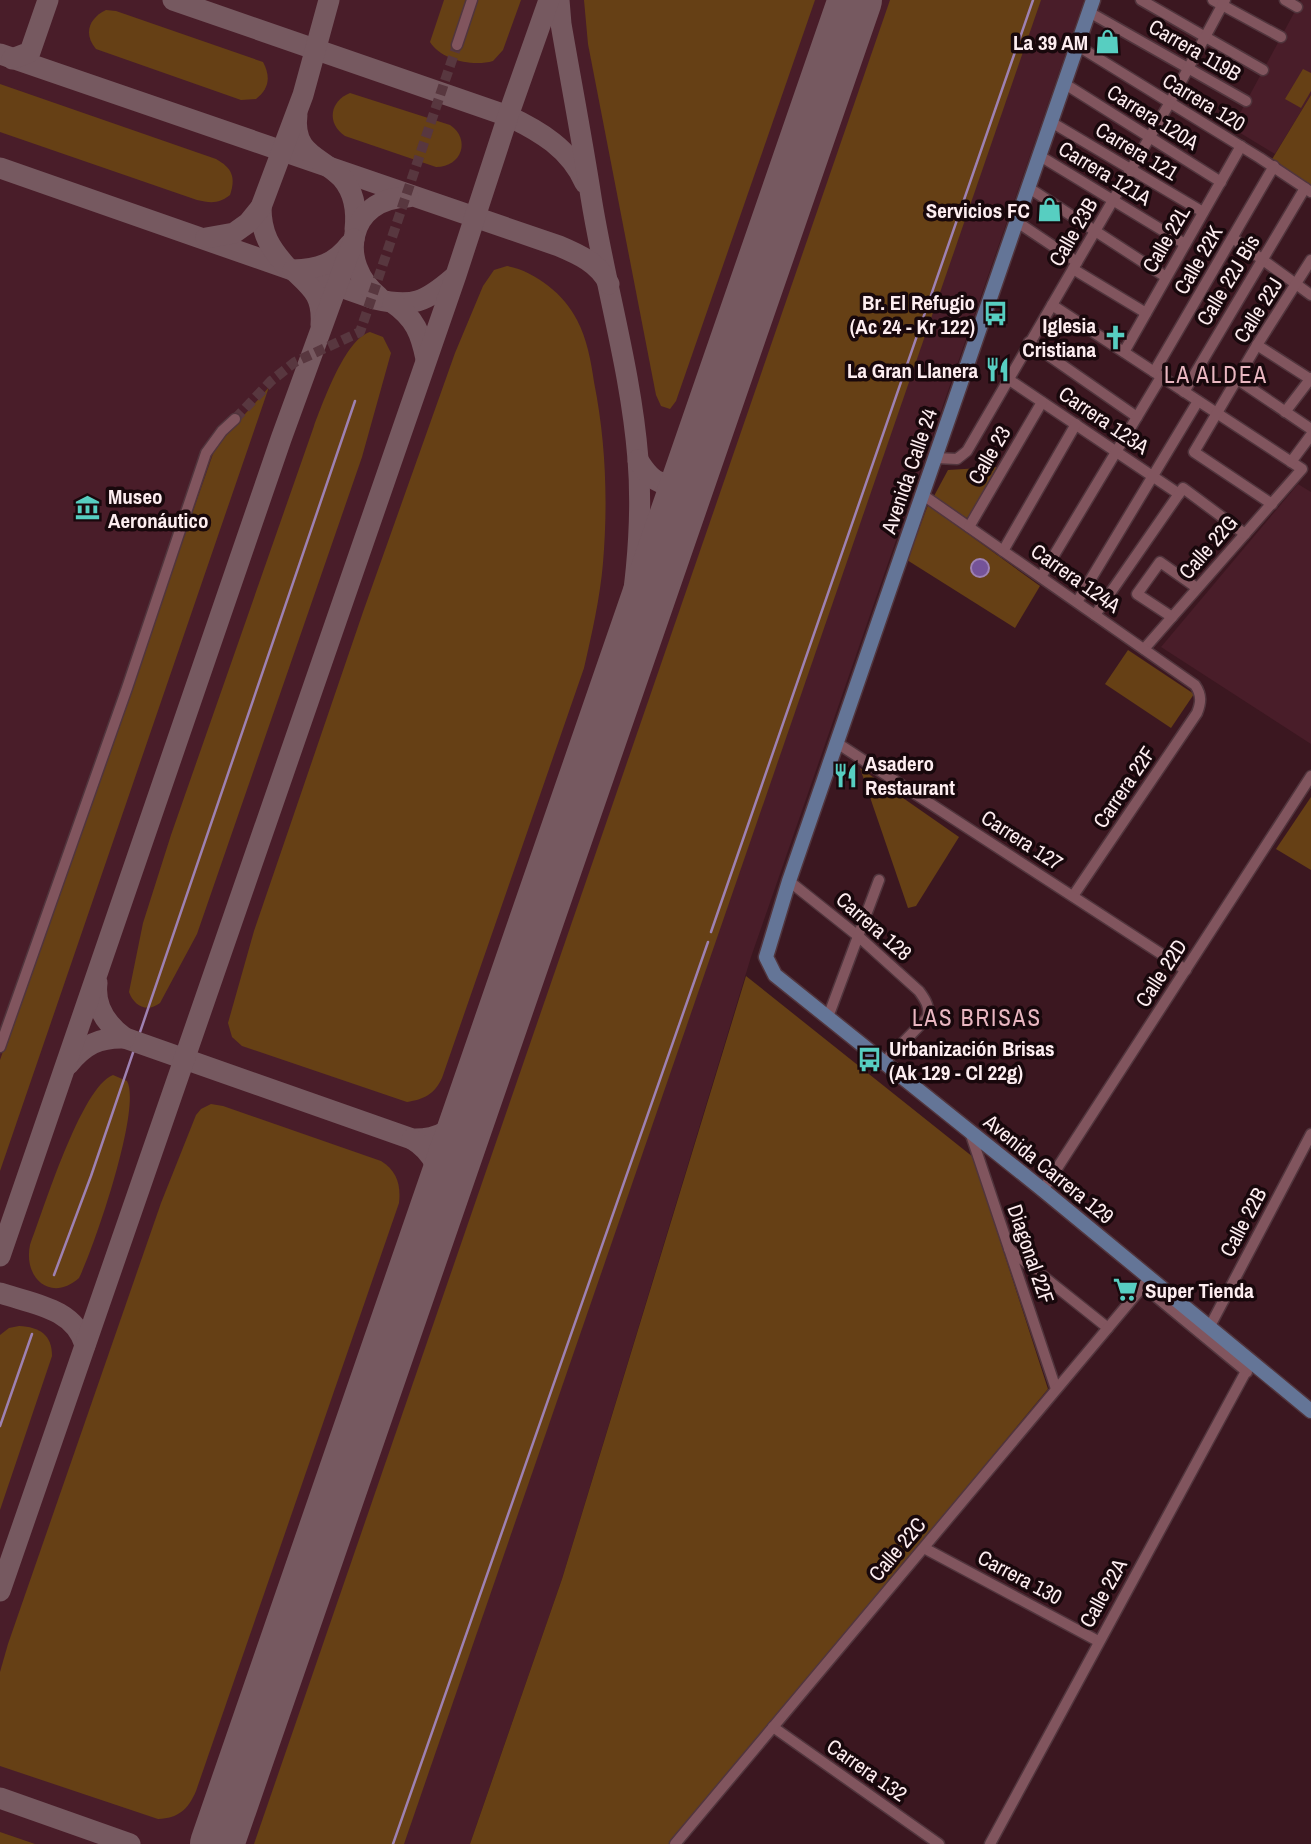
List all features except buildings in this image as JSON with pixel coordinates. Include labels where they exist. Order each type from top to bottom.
[{"type":"main road","name":"Avenida Calle 24","points":[[766,957],[789,881],[1091,6]]},
{"type":"main road","name":"Avenida Carrera 129","points":[[766,957],[775,975],[1043,1190],[1146,1282],[1209,1328],[1249,1367],[1311,1411]]},
{"type":"street","points":[[457,45],[472,0]]},
{"type":"street","points":[[1141,0],[1263,70]]},
{"type":"street","points":[[1285,0],[1297,7]]},
{"type":"street","points":[[1220,2],[1281,37]]},
{"type":"street","name":"Calle 23B","points":[[936,458],[957,459],[964,454],[1169,104],[1205,37],[1220,2]]},
{"type":"street","name":"Carrera 119B","points":[[1091,6],[1188,69],[1246,102]]},
{"type":"street","name":"Carrera 120","points":[[1077,46],[1274,166],[1308,190]]},
{"type":"street","name":"Carrera 120A","points":[[1065,84],[1221,182]]},
{"type":"street","name":"Carrera 121","points":[[1051,122],[1203,212]]},
{"type":"street","name":"Calle 22L","points":[[1124,352],[1241,146]]},
{"type":"street","name":"Carrera 121A","points":[[1040,156],[1185,244]]},
{"type":"street","name":"Calle 22K","points":[[1041,577],[1137,417],[1158,374],[1274,166]]},
{"type":"street","points":[[1029,188],[1166,277]]},
{"type":"street","name":"Calle 22J Bis","points":[[1184,392],[1262,260],[1308,190]]},
{"type":"street","points":[[1017,222],[1146,313]]},
{"type":"street","points":[[1234,239],[1311,295]]},
{"type":"street","name":"Calle 22J","points":[[1272,504],[1194,452],[1311,260]]},
{"type":"street","points":[[1052,305],[1291,462],[1311,435]]},
{"type":"street","points":[[1029,342],[1137,417]]},
{"type":"street","points":[[1257,345],[1310,379],[1285,412]]},
{"type":"street","name":"Carrera 123A","points":[[1008,379],[1245,534]]},
{"type":"street","points":[[1237,379],[1311,429]]},
{"type":"street","points":[[1077,602],[1198,401]]},
{"type":"street","name":"Calle 23","points":[[969,527],[1042,402]]},
{"type":"street","points":[[0,1047],[127,688],[206,453],[234,419]]},
{"type":"street","points":[[1003,551],[1076,424]]},
{"type":"street","name":"Calle 22G","points":[[1144,649],[1302,469],[1291,462]]},
{"type":"street","points":[[1095,615],[1181,491]]},
{"type":"street","name":"Carrera 124A","points":[[923,495],[1195,685],[1200,697]]},
{"type":"street","points":[[1172,617],[1137,594],[1160,562],[1197,588]]},
{"type":"street","name":"Carrera 22F","points":[[1073,897],[1196,713],[1200,697]]},
{"type":"street","name":"Carrera 127","points":[[837,743],[1186,970]]},
{"type":"street","name":"Calle 22D","points":[[1043,1190],[1311,776]]},
{"type":"street","points":[[828,1017],[879,880]]},
{"type":"street","name":"Carrera 128","points":[[789,881],[858,936],[919,991],[928,1006],[927,1018],[884,1062]]},
{"type":"street","name":"Diagonal 22F","points":[[970,1132],[1056,1390]]},
{"type":"street","name":"Calle 22B","points":[[1209,1328],[1311,1134]]},
{"type":"street","points":[[1009,1249],[1108,1328]]},
{"type":"street","points":[[1146,1282],[1249,1367]]},
{"type":"street","name":"Calle 22C","points":[[675,1844],[1146,1282]]},
{"type":"street","name":"Calle 22A","points":[[990,1844],[1249,1367]]},
{"type":"street","name":"Carrera 130","points":[[924,1548],[1098,1641]]},
{"type":"street","name":"Carrera 132","points":[[773,1727],[939,1844]]},
{"type":"shaded area","points":[[0,0],[1084,0],[751,957],[562,1579],[470,1844],[0,1844]]},
{"type":"shaded area","points":[[444,0],[467,0],[452,43],[461,48],[478,0],[521,0],[503,50],[493,61],[476,63],[449,58],[430,42]]},
{"type":"shaded area","points":[[584,0],[815,0],[676,401],[670,409],[661,406],[656,395],[588,44]]},
{"type":"shaded area","points":[[890,0],[1041,0],[404,1844],[254,1844]]},
{"type":"shaded area","points":[[1301,0],[1311,0],[1311,95],[1275,154],[1232,128]]},
{"type":"shaded area","points":[[106,10],[116,11],[263,62],[268,78],[266,87],[256,99],[241,100],[96,49],[90,38],[90,27],[95,17]]},
{"type":"shaded area","points":[[1303,69],[1311,73],[1311,91],[1301,108],[1285,99]]},
{"type":"shaded area","points":[[0,84],[216,159],[226,166],[231,174],[233,183],[230,195],[214,202],[197,200],[0,132]]},
{"type":"shaded area","points":[[350,93],[450,125],[460,137],[461,151],[452,162],[436,167],[345,136],[335,125],[333,113],[338,101]]},
{"type":"shaded area","points":[[1311,95],[1311,186],[1271,161]]},
{"type":"shaded area","points":[[507,266],[528,273],[557,293],[572,311],[586,342],[598,405],[605,472],[602,576],[584,668],[442,1078],[428,1095],[407,1102],[242,1046],[232,1037],[228,1023],[254,931],[455,353],[483,286],[494,270]]},
{"type":"shaded area","points":[[370,332],[383,337],[391,353],[362,457],[197,934],[160,1003],[141,1007],[129,992],[143,923],[171,835],[323,403],[352,346]]},
{"type":"shaded area","points":[[269,387],[0,1171],[0,1060],[214,451]]},
{"type":"shaded area","points":[[997,467],[968,519],[934,496],[948,470]]},
{"type":"shaded area","points":[[1298,484],[1311,492],[1311,744],[1161,647]]},
{"type":"shaded area","points":[[928,505],[1040,586],[1015,628],[907,560]]},
{"type":"shaded area","points":[[976,559],[984,559],[989,568],[987,575],[976,577],[971,572],[971,564]]},
{"type":"shaded area","points":[[1128,650],[1194,694],[1171,728],[1105,684]]},
{"type":"shaded area","points":[[860,768],[959,837],[916,906],[908,908]]},
{"type":"shaded area","points":[[1311,797],[1311,870],[1276,849]]},
{"type":"shaded area","points":[[746,976],[973,1157],[1048,1389],[671,1844],[470,1844],[562,1579]]},
{"type":"shaded area","points":[[113,1075],[127,1081],[130,1096],[128,1119],[114,1178],[79,1278],[59,1288],[49,1287],[35,1277],[29,1257],[30,1245],[76,1125],[101,1084]]},
{"type":"shaded area","points":[[211,1104],[381,1161],[391,1169],[397,1179],[399,1203],[196,1791],[182,1812],[158,1819],[0,1766],[0,1672],[161,1203],[196,1115]]},
{"type":"shaded area","points":[[19,1326],[39,1330],[50,1343],[52,1356],[0,1510],[0,1335],[9,1328]]},
{"type":"shaded area","points":[[0,1832],[35,1844],[0,1844]]},
{"type":"waterway","points":[[711,932],[1033,0]]},
{"type":"waterway","points":[[54,1275],[91,1176],[355,401]]},
{"type":"waterway","points":[[393,1844],[708,942]]},
{"type":"waterway","points":[[0,1426],[32,1334]]},
{"type":"taxiway","points":[[12,59],[30,52],[48,0]]},
{"type":"taxiway","points":[[173,0],[508,116],[553,142],[571,160],[585,183]]},
{"type":"taxiway","points":[[206,238],[234,233],[248,223],[261,207],[303,95],[329,0]]},
{"type":"taxiway","points":[[0,1591],[549,0]]},
{"type":"taxiway","points":[[559,0],[597,230],[635,426],[640,514],[633,596],[621,677]]},
{"type":"taxiway","points":[[0,54],[559,246],[594,265],[609,284]]},
{"type":"taxiway","points":[[297,114],[299,138],[304,146],[342,178],[350,190],[355,210],[355,230]]},
{"type":"taxiway","points":[[0,168],[375,299],[399,303],[418,301],[434,293],[453,278]]},
{"type":"taxiway","points":[[379,297],[365,283],[357,267],[353,251],[355,235],[361,220],[372,208],[388,200],[408,197]]},
{"type":"taxiway","points":[[261,207],[268,240],[287,267]]},
{"type":"taxiway","points":[[0,1256],[281,439],[354,239]]},
{"type":"taxiway","points":[[321,325],[320,307],[315,294],[293,270],[332,261],[350,244]]},
{"type":"taxiway","points":[[393,303],[416,327],[426,359]]},
{"type":"taxiway","points":[[638,460],[647,472],[662,483],[676,478],[698,454]]},
{"type":"taxiway","points":[[68,1065],[80,1052],[93,1044],[107,1039],[125,1038],[103,1015],[98,1000],[97,983]]},
{"type":"taxiway","points":[[125,1038],[412,1139],[430,1138],[445,1132],[471,1109]]},
{"type":"taxiway","points":[[412,1139],[426,1151],[435,1164],[440,1181],[440,1199]]},
{"type":"taxiway","points":[[0,1293],[62,1315],[80,1333],[85,1345]]},
{"type":"taxiway","points":[[0,1798],[130,1844]]},
{"type":"taxiway","points":[[206,1844],[224,1824]]},
{"type":"runway","points":[[217,1844],[855,0]]},
{"type":"tunnel","points":[[235,419],[271,381],[295,362],[360,332],[457,45]]},
{"type":"place","name":"La 39 AM","points":[[1108,42]]},
{"type":"place","name":"Servicios FC","points":[[1050,210]]},
{"type":"place","name":"Br. El Refugio (Ac 24 - Kr 122)","points":[[995,314]]},
{"type":"place","name":"Iglesia Cristiana","points":[[1116,337]]},
{"type":"place","name":"La Gran Llanera","points":[[998,370]]},
{"type":"place","name":"Museo Aeronáutico","points":[[88,508]]},
{"type":"place","name":"Asadero Restaurant","points":[[845,775]]},
{"type":"place","name":"Urbanización Brisas (Ak 129 - Cl 22g)","points":[[869,1060]]},
{"type":"place","name":"Super Tienda","points":[[1125,1290]]},
{"type":"district","name":"LA ALDEA","points":[[1216,374]]},
{"type":"district","name":"LAS BRISAS","points":[[977,1017]]}]
